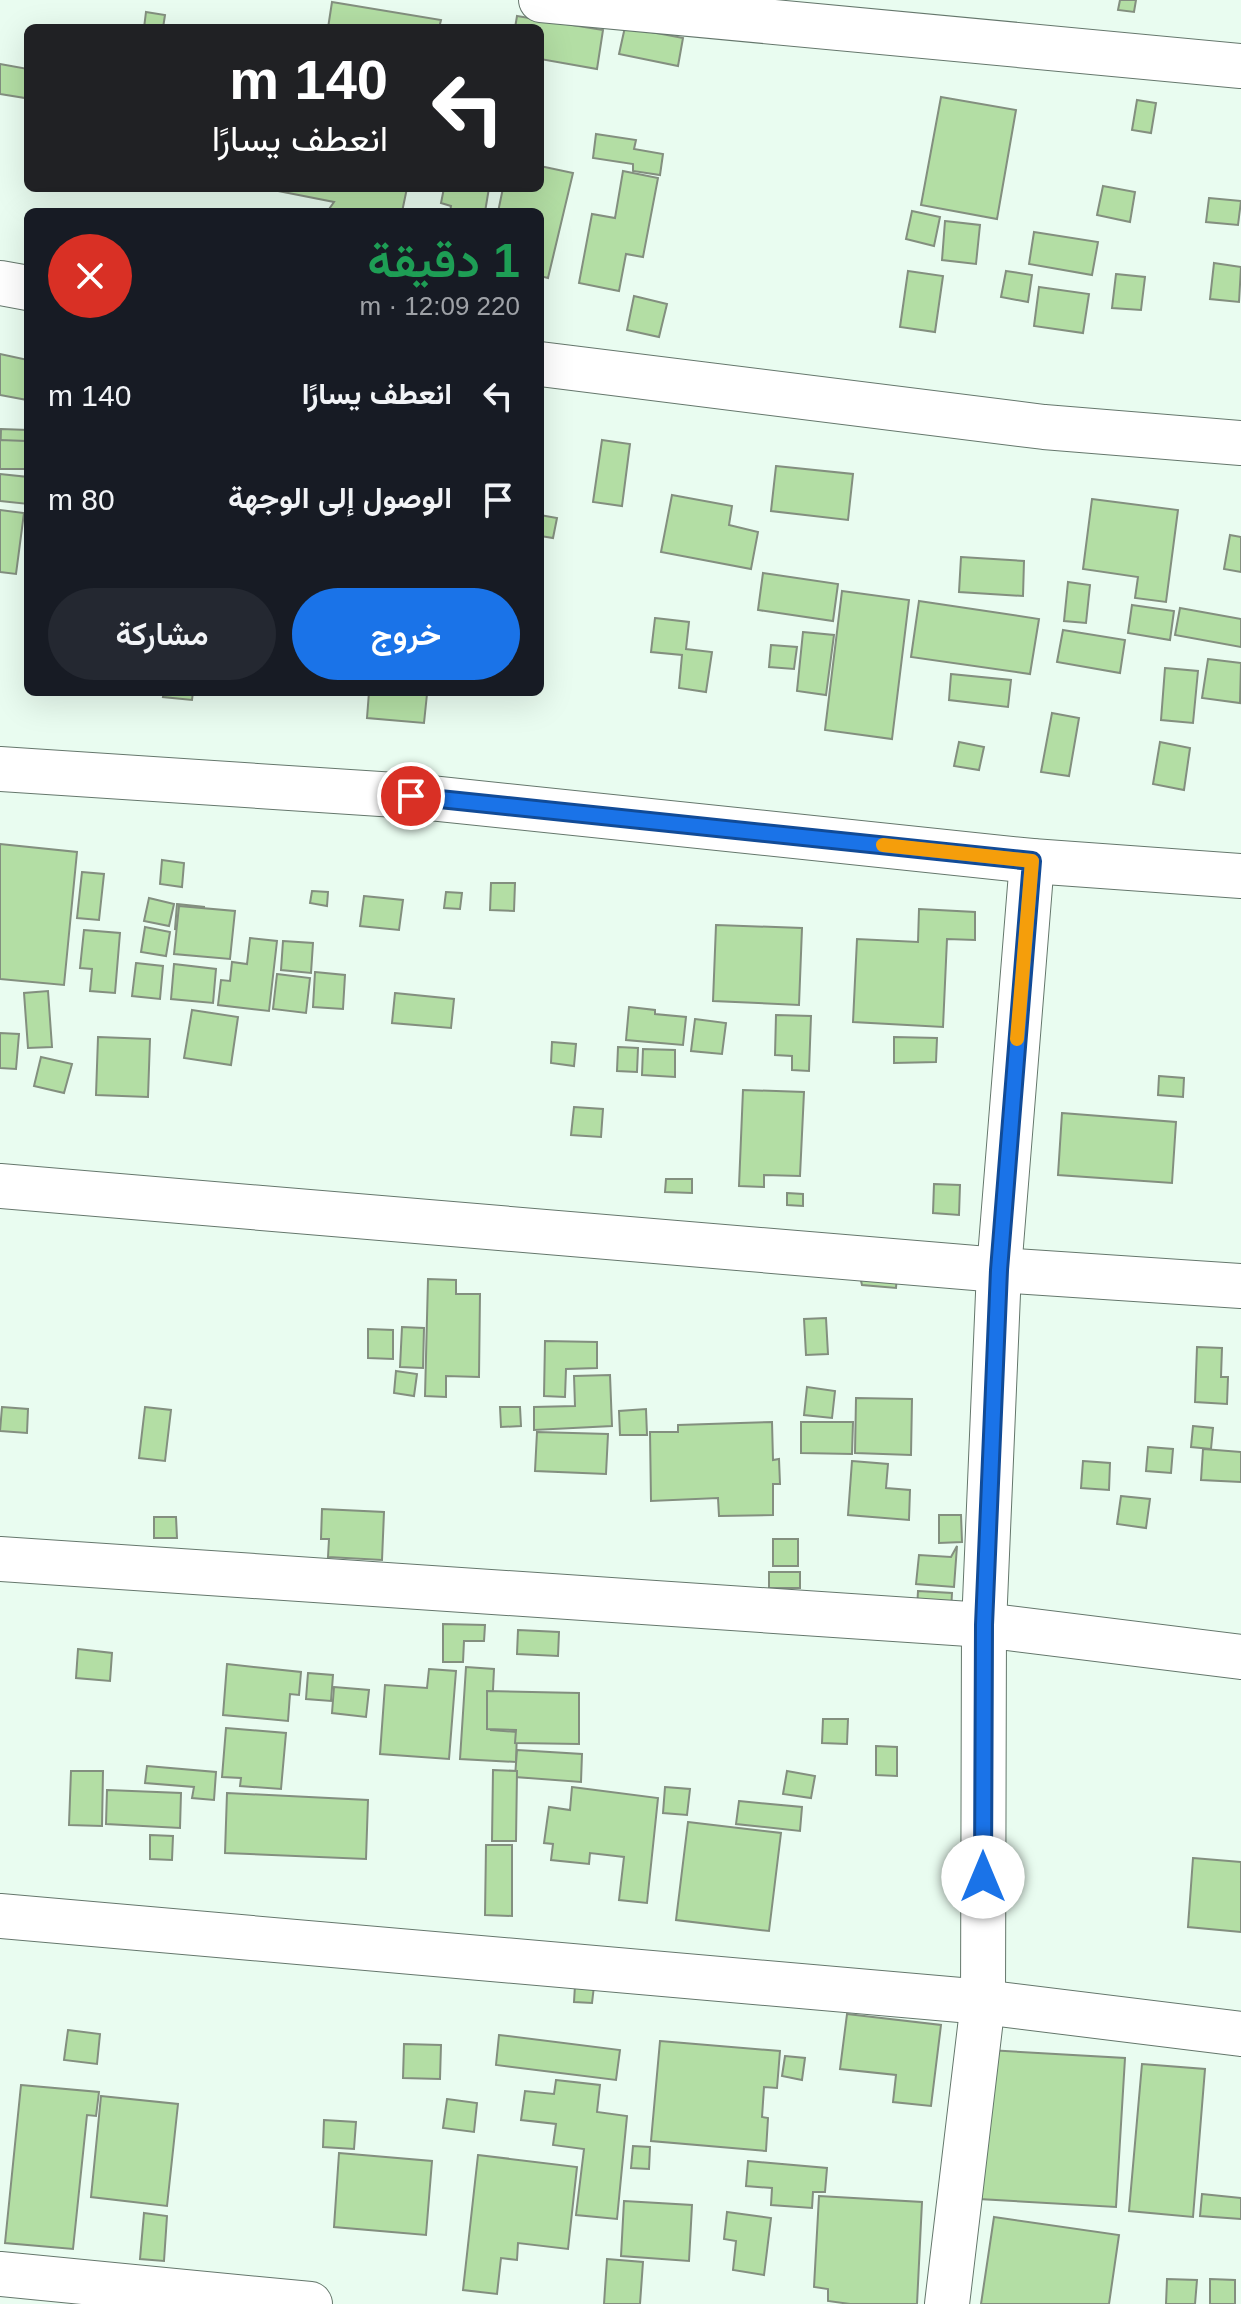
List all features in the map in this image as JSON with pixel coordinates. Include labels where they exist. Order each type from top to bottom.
[{"type":"street","points":[[541,0],[1241,66]]},
{"type":"street","points":[[0,283],[24,287]]},
{"type":"street","points":[[544,364],[1044,427],[1241,443]]},
{"type":"street","points":[[0,769],[411,796],[1032,861],[1241,876]]},
{"type":"street","points":[[947,2304],[983,2002],[984,1625],[999,1270],[1032,861]]},
{"type":"street","points":[[0,1186],[999,1270],[1241,1286]]},
{"type":"street","points":[[0,1559],[984,1625],[1241,1657]]},
{"type":"street","points":[[0,1916],[983,2002],[1241,2034]]},
{"type":"street","points":[[0,2274],[310,2304]]},
{"type":"building","points":[[1120,0],[1136,0],[1134,12],[1118,10]]},
{"type":"building","points":[[332,2],[441,20],[440,24],[329,24]]},
{"type":"building","points":[[146,12],[165,15],[164,24],[144,24]]},
{"type":"building","points":[[517,16],[603,30],[597,69],[544,60],[544,24],[516,24]]},
{"type":"building","points":[[625,27],[683,38],[678,66],[619,54]]},
{"type":"building","points":[[0,64],[24,68],[24,98],[0,94]]},
{"type":"building","points":[[941,97],[1016,110],[997,219],[921,205]]},
{"type":"building","points":[[1137,100],[1156,103],[1151,133],[1132,130]]},
{"type":"building","points":[[596,134],[636,140],[634,149],[663,154],[660,175],[633,171],[633,164],[593,158]]},
{"type":"building","points":[[544,167],[573,173],[548,278],[544,277],[544,208],[499,208],[502,192],[544,192]]},
{"type":"building","points":[[623,171],[658,178],[643,257],[626,254],[619,291],[579,283],[592,214],[615,218]]},
{"type":"building","points":[[1103,186],[1135,192],[1130,222],[1097,215]]},
{"type":"building","points":[[283,192],[406,192],[403,208],[330,208],[334,202]]},
{"type":"building","points":[[443,192],[488,192],[486,208],[451,208],[441,203]]},
{"type":"building","points":[[1209,198],[1241,201],[1238,225],[1206,222]]},
{"type":"building","points":[[912,211],[940,217],[934,246],[906,239]]},
{"type":"building","points":[[945,221],[980,225],[976,264],[942,260]]},
{"type":"building","points":[[1034,232],[1098,242],[1092,275],[1029,264]]},
{"type":"building","points":[[1214,263],[1241,267],[1239,302],[1210,299]]},
{"type":"building","points":[[908,271],[943,276],[935,332],[900,327]]},
{"type":"building","points":[[1006,271],[1032,275],[1028,302],[1001,297]]},
{"type":"building","points":[[1116,274],[1145,277],[1141,310],[1112,308]]},
{"type":"building","points":[[1039,287],[1089,294],[1083,333],[1034,326]]},
{"type":"building","points":[[634,296],[667,304],[659,337],[627,330]]},
{"type":"building","points":[[0,354],[24,359],[24,399],[0,395]]},
{"type":"building","points":[[1,429],[24,430],[24,465],[0,464]]},
{"type":"building","points":[[0,440],[24,441],[24,469],[0,469]]},
{"type":"building","points":[[602,440],[630,444],[622,506],[593,502]]},
{"type":"building","points":[[776,466],[853,474],[848,520],[771,511]]},
{"type":"building","points":[[0,474],[24,477],[24,504],[0,501]]},
{"type":"building","points":[[672,495],[732,506],[729,525],[758,532],[751,569],[661,552]]},
{"type":"building","points":[[1092,499],[1178,510],[1166,602],[1135,598],[1138,577],[1083,569]]},
{"type":"building","points":[[0,510],[24,513],[16,574],[0,572]]},
{"type":"building","points":[[544,516],[557,518],[553,538],[544,537]]},
{"type":"building","points":[[1230,535],[1241,537],[1241,572],[1224,569]]},
{"type":"building","points":[[961,557],[1024,561],[1023,596],[959,592]]},
{"type":"building","points":[[763,573],[838,584],[833,621],[758,610]]},
{"type":"building","points":[[1068,582],[1090,585],[1086,623],[1064,621]]},
{"type":"building","points":[[842,591],[909,600],[892,739],[825,730]]},
{"type":"building","points":[[919,601],[1039,619],[1030,674],[911,657]]},
{"type":"building","points":[[1132,605],[1174,611],[1170,640],[1128,633]]},
{"type":"building","points":[[1180,608],[1241,619],[1241,647],[1175,635]]},
{"type":"building","points":[[655,618],[689,622],[686,649],[712,652],[706,692],[679,688],[682,655],[651,652]]},
{"type":"building","points":[[1063,630],[1125,640],[1120,673],[1057,662]]},
{"type":"building","points":[[803,632],[834,635],[826,695],[797,691]]},
{"type":"building","points":[[771,645],[797,647],[794,669],[769,667]]},
{"type":"building","points":[[1208,659],[1241,663],[1240,703],[1202,698]]},
{"type":"building","points":[[1165,668],[1198,671],[1193,723],[1161,720]]},
{"type":"building","points":[[951,674],[1011,680],[1008,707],[949,700]]},
{"type":"building","points":[[163,696],[192,696],[192,700]]},
{"type":"building","points":[[369,696],[427,696],[424,723],[367,718]]},
{"type":"building","points":[[1052,713],[1079,718],[1069,776],[1041,772]]},
{"type":"building","points":[[959,742],[984,747],[979,770],[954,766]]},
{"type":"building","points":[[1160,742],[1190,748],[1184,790],[1153,784]]},
{"type":"building","points":[[0,844],[77,852],[64,985],[0,979]]},
{"type":"building","points":[[162,860],[184,863],[182,887],[160,884]]},
{"type":"building","points":[[82,872],[104,874],[99,920],[77,918]]},
{"type":"building","points":[[491,883],[515,883],[514,911],[490,910]]},
{"type":"building","points":[[312,891],[328,892],[327,906],[310,903]]},
{"type":"building","points":[[446,892],[462,893],[460,909],[444,908]]},
{"type":"building","points":[[364,896],[403,900],[399,930],[360,926]]},
{"type":"building","points":[[149,898],[174,904],[169,926],[144,921]]},
{"type":"building","points":[[177,904],[204,907],[202,932],[175,929]]},
{"type":"building","points":[[179,906],[235,911],[230,959],[174,954]]},
{"type":"building","points":[[919,909],[975,912],[975,940],[947,939],[943,1027],[853,1022],[857,939],[918,942]]},
{"type":"building","points":[[716,925],[802,928],[799,1005],[713,1001]]},
{"type":"building","points":[[145,927],[170,932],[166,956],[141,952]]},
{"type":"building","points":[[84,930],[120,933],[115,993],[90,991],[92,969],[80,968]]},
{"type":"building","points":[[250,938],[277,941],[269,1011],[218,1005],[221,980],[230,981],[232,962],[247,964]]},
{"type":"building","points":[[283,941],[313,943],[311,973],[281,970]]},
{"type":"building","points":[[136,963],[163,966],[160,999],[132,996]]},
{"type":"building","points":[[174,964],[216,969],[213,1003],[171,999]]},
{"type":"building","points":[[315,972],[345,975],[343,1009],[313,1007]]},
{"type":"building","points":[[277,974],[310,978],[306,1013],[273,1009]]},
{"type":"building","points":[[48,991],[52,1047],[28,1048],[24,993]]},
{"type":"building","points":[[395,993],[454,999],[451,1028],[392,1023]]},
{"type":"building","points":[[629,1007],[655,1010],[655,1014],[686,1017],[683,1045],[626,1040]]},
{"type":"building","points":[[192,1010],[238,1017],[231,1065],[184,1058]]},
{"type":"building","points":[[776,1015],[811,1016],[809,1071],[792,1070],[792,1056],[775,1055]]},
{"type":"building","points":[[695,1019],[726,1023],[722,1054],[691,1051]]},
{"type":"building","points":[[0,1033],[19,1034],[16,1069],[0,1068]]},
{"type":"building","points":[[98,1037],[150,1039],[148,1097],[96,1095]]},
{"type":"building","points":[[894,1037],[937,1038],[936,1062],[894,1063]]},
{"type":"building","points":[[552,1042],[576,1044],[574,1066],[551,1063]]},
{"type":"building","points":[[618,1047],[638,1048],[637,1072],[617,1071]]},
{"type":"building","points":[[643,1049],[675,1050],[675,1077],[642,1075]]},
{"type":"building","points":[[41,1057],[72,1064],[64,1093],[34,1086]]},
{"type":"building","points":[[1159,1076],[1184,1078],[1183,1097],[1158,1095]]},
{"type":"building","points":[[743,1090],[804,1092],[800,1176],[764,1175],[764,1187],[739,1186]]},
{"type":"building","points":[[574,1107],[603,1109],[601,1137],[571,1135]]},
{"type":"building","points":[[1062,1113],[1176,1122],[1172,1183],[1058,1175]]},
{"type":"building","points":[[666,1179],[692,1179],[692,1193],[665,1192]]},
{"type":"building","points":[[934,1184],[960,1185],[959,1215],[933,1213]]},
{"type":"building","points":[[787,1193],[803,1194],[803,1206],[787,1205]]},
{"type":"building","points":[[859,1272],[897,1275],[896,1288],[862,1285]]},
{"type":"building","points":[[428,1279],[456,1280],[456,1294],[480,1294],[479,1377],[446,1376],[446,1397],[425,1396]]},
{"type":"building","points":[[826,1318],[828,1354],[806,1355],[804,1319]]},
{"type":"building","points":[[402,1327],[424,1328],[423,1368],[400,1367]]},
{"type":"building","points":[[368,1329],[393,1330],[393,1359],[368,1358]]},
{"type":"building","points":[[545,1341],[597,1342],[597,1368],[566,1369],[565,1397],[544,1396]]},
{"type":"building","points":[[1197,1347],[1222,1348],[1221,1377],[1228,1377],[1227,1404],[1195,1402]]},
{"type":"building","points":[[396,1371],[417,1374],[414,1396],[394,1393]]},
{"type":"building","points":[[610,1375],[612,1426],[534,1430],[534,1407],[575,1406],[574,1376]]},
{"type":"building","points":[[807,1387],[835,1391],[832,1418],[804,1415]]},
{"type":"building","points":[[856,1398],[912,1399],[911,1455],[855,1453]]},
{"type":"building","points":[[2,1407],[28,1409],[27,1433],[0,1431]]},
{"type":"building","points":[[145,1407],[171,1410],[165,1461],[139,1458]]},
{"type":"building","points":[[500,1407],[520,1407],[521,1426],[501,1427]]},
{"type":"building","points":[[646,1409],[647,1435],[620,1435],[619,1411]]},
{"type":"building","points":[[772,1422],[773,1460],[779,1459],[780,1484],[773,1484],[773,1515],[719,1516],[718,1498],[651,1501],[650,1432],[678,1432],[678,1425]]},
{"type":"building","points":[[801,1422],[853,1422],[852,1454],[801,1453]]},
{"type":"building","points":[[1193,1426],[1213,1428],[1211,1449],[1191,1447]]},
{"type":"building","points":[[537,1432],[608,1434],[606,1474],[535,1471]]},
{"type":"building","points":[[1148,1447],[1173,1449],[1171,1473],[1146,1471]]},
{"type":"building","points":[[1203,1449],[1241,1452],[1241,1482],[1201,1480]]},
{"type":"building","points":[[852,1461],[888,1464],[886,1488],[910,1490],[909,1520],[848,1515]]},
{"type":"building","points":[[1083,1461],[1110,1463],[1109,1490],[1081,1488]]},
{"type":"building","points":[[1121,1496],[1150,1499],[1146,1528],[1117,1524]]},
{"type":"building","points":[[322,1509],[384,1512],[382,1560],[328,1557],[329,1539],[321,1539]]},
{"type":"building","points":[[939,1515],[961,1515],[962,1542],[939,1543]]},
{"type":"building","points":[[154,1517],[176,1517],[177,1538],[154,1538]]},
{"type":"building","points":[[773,1539],[798,1539],[798,1566],[773,1566]]},
{"type":"building","points":[[957,1546],[954,1587],[916,1584],[919,1555],[951,1557]]},
{"type":"building","points":[[769,1572],[800,1572],[800,1588],[769,1588]]},
{"type":"building","points":[[918,1591],[952,1593],[951,1612],[917,1609]]},
{"type":"building","points":[[443,1624],[485,1625],[484,1641],[464,1641],[463,1662],[443,1662]]},
{"type":"building","points":[[518,1630],[559,1632],[558,1656],[517,1654]]},
{"type":"building","points":[[78,1649],[112,1653],[110,1681],[76,1678]]},
{"type":"building","points":[[227,1664],[301,1672],[299,1695],[290,1694],[288,1721],[223,1715]]},
{"type":"building","points":[[466,1667],[494,1669],[491,1730],[517,1732],[516,1762],[460,1759]]},
{"type":"building","points":[[429,1669],[456,1671],[449,1759],[380,1754],[385,1685],[427,1688]]},
{"type":"building","points":[[308,1673],[333,1675],[331,1701],[306,1699]]},
{"type":"building","points":[[334,1687],[369,1690],[366,1717],[332,1713]]},
{"type":"building","points":[[487,1691],[579,1693],[579,1744],[515,1743],[516,1730],[487,1729]]},
{"type":"building","points":[[823,1719],[848,1719],[847,1744],[822,1743]]},
{"type":"building","points":[[226,1728],[286,1733],[281,1789],[240,1786],[241,1778],[222,1777]]},
{"type":"building","points":[[876,1746],[897,1747],[897,1776],[876,1775]]},
{"type":"building","points":[[517,1750],[582,1754],[581,1782],[515,1777]]},
{"type":"building","points":[[147,1766],[216,1772],[214,1800],[192,1798],[194,1787],[145,1783]]},
{"type":"building","points":[[493,1770],[517,1771],[516,1841],[492,1841]]},
{"type":"building","points":[[71,1771],[103,1771],[102,1826],[69,1825]]},
{"type":"building","points":[[787,1771],[815,1776],[811,1798],[783,1794]]},
{"type":"building","points":[[572,1787],[658,1798],[647,1903],[619,1900],[624,1857],[590,1853],[589,1864],[551,1860],[553,1844],[544,1843],[549,1807],[570,1810]]},
{"type":"building","points":[[665,1787],[690,1789],[687,1815],[663,1813]]},
{"type":"building","points":[[107,1790],[181,1793],[180,1828],[106,1824]]},
{"type":"building","points":[[227,1793],[368,1800],[366,1859],[225,1853]]},
{"type":"building","points":[[739,1801],[802,1807],[800,1831],[736,1824]]},
{"type":"building","points":[[688,1822],[781,1833],[769,1931],[676,1920]]},
{"type":"building","points":[[150,1835],[173,1836],[172,1860],[150,1859]]},
{"type":"building","points":[[486,1845],[512,1845],[512,1916],[485,1915]]},
{"type":"building","points":[[1193,1858],[1241,1862],[1241,1932],[1188,1927]]},
{"type":"building","points":[[575,1985],[594,1986],[592,2003],[574,2002]]},
{"type":"building","points":[[847,2014],[941,2025],[931,2106],[893,2102],[896,2075],[840,2069]]},
{"type":"building","points":[[68,2030],[100,2034],[97,2064],[64,2060]]},
{"type":"building","points":[[499,2035],[620,2050],[616,2080],[496,2065]]},
{"type":"building","points":[[660,2041],[780,2051],[777,2088],[764,2087],[762,2117],[768,2118],[766,2151],[651,2141]]},
{"type":"building","points":[[404,2044],[441,2045],[440,2079],[403,2078]]},
{"type":"building","points":[[988,2050],[1125,2058],[1116,2207],[979,2199]]},
{"type":"building","points":[[785,2056],[805,2058],[802,2080],[782,2076]]},
{"type":"building","points":[[1142,2064],[1205,2069],[1193,2217],[1129,2211]]},
{"type":"building","points":[[556,2080],[600,2085],[597,2112],[627,2116],[617,2219],[576,2215],[584,2149],[553,2145],[556,2124],[521,2120],[525,2091],[554,2094]]},
{"type":"building","points":[[21,2085],[99,2092],[96,2116],[87,2115],[73,2249],[5,2243]]},
{"type":"building","points":[[101,2096],[178,2104],[167,2206],[91,2197]]},
{"type":"building","points":[[447,2099],[477,2103],[474,2132],[443,2128]]},
{"type":"building","points":[[324,2120],[356,2122],[354,2149],[323,2147]]},
{"type":"building","points":[[633,2146],[650,2147],[649,2169],[631,2168]]},
{"type":"building","points":[[339,2153],[432,2161],[426,2235],[334,2227]]},
{"type":"building","points":[[478,2155],[577,2167],[568,2249],[518,2243],[517,2260],[501,2258],[497,2294],[463,2290]]},
{"type":"building","points":[[748,2161],[827,2168],[825,2192],[813,2192],[812,2208],[771,2205],[772,2188],[746,2186]]},
{"type":"building","points":[[1202,2194],[1241,2198],[1241,2219],[1200,2216]]},
{"type":"building","points":[[819,2196],[922,2202],[917,2304],[828,2301],[828,2289],[814,2287]]},
{"type":"building","points":[[624,2201],[692,2205],[689,2261],[621,2256]]},
{"type":"building","points":[[727,2212],[771,2218],[764,2275],[733,2270],[736,2241],[724,2239]]},
{"type":"building","points":[[144,2213],[167,2216],[164,2261],[140,2259]]},
{"type":"building","points":[[994,2217],[1119,2235],[1109,2304],[981,2304]]},
{"type":"building","points":[[607,2259],[643,2262],[640,2304],[604,2304]]},
{"type":"building","points":[[1167,2279],[1197,2280],[1195,2304],[1166,2304]]},
{"type":"building","points":[[1210,2279],[1235,2280],[1235,2304],[1210,2304]]},
{"type":"slow traffic","points":[[883,845],[1032,861],[1017,1039]]},
{"type":"route","points":[[411,796],[1032,861],[999,1270],[984,1625],[983,1877]]}]
